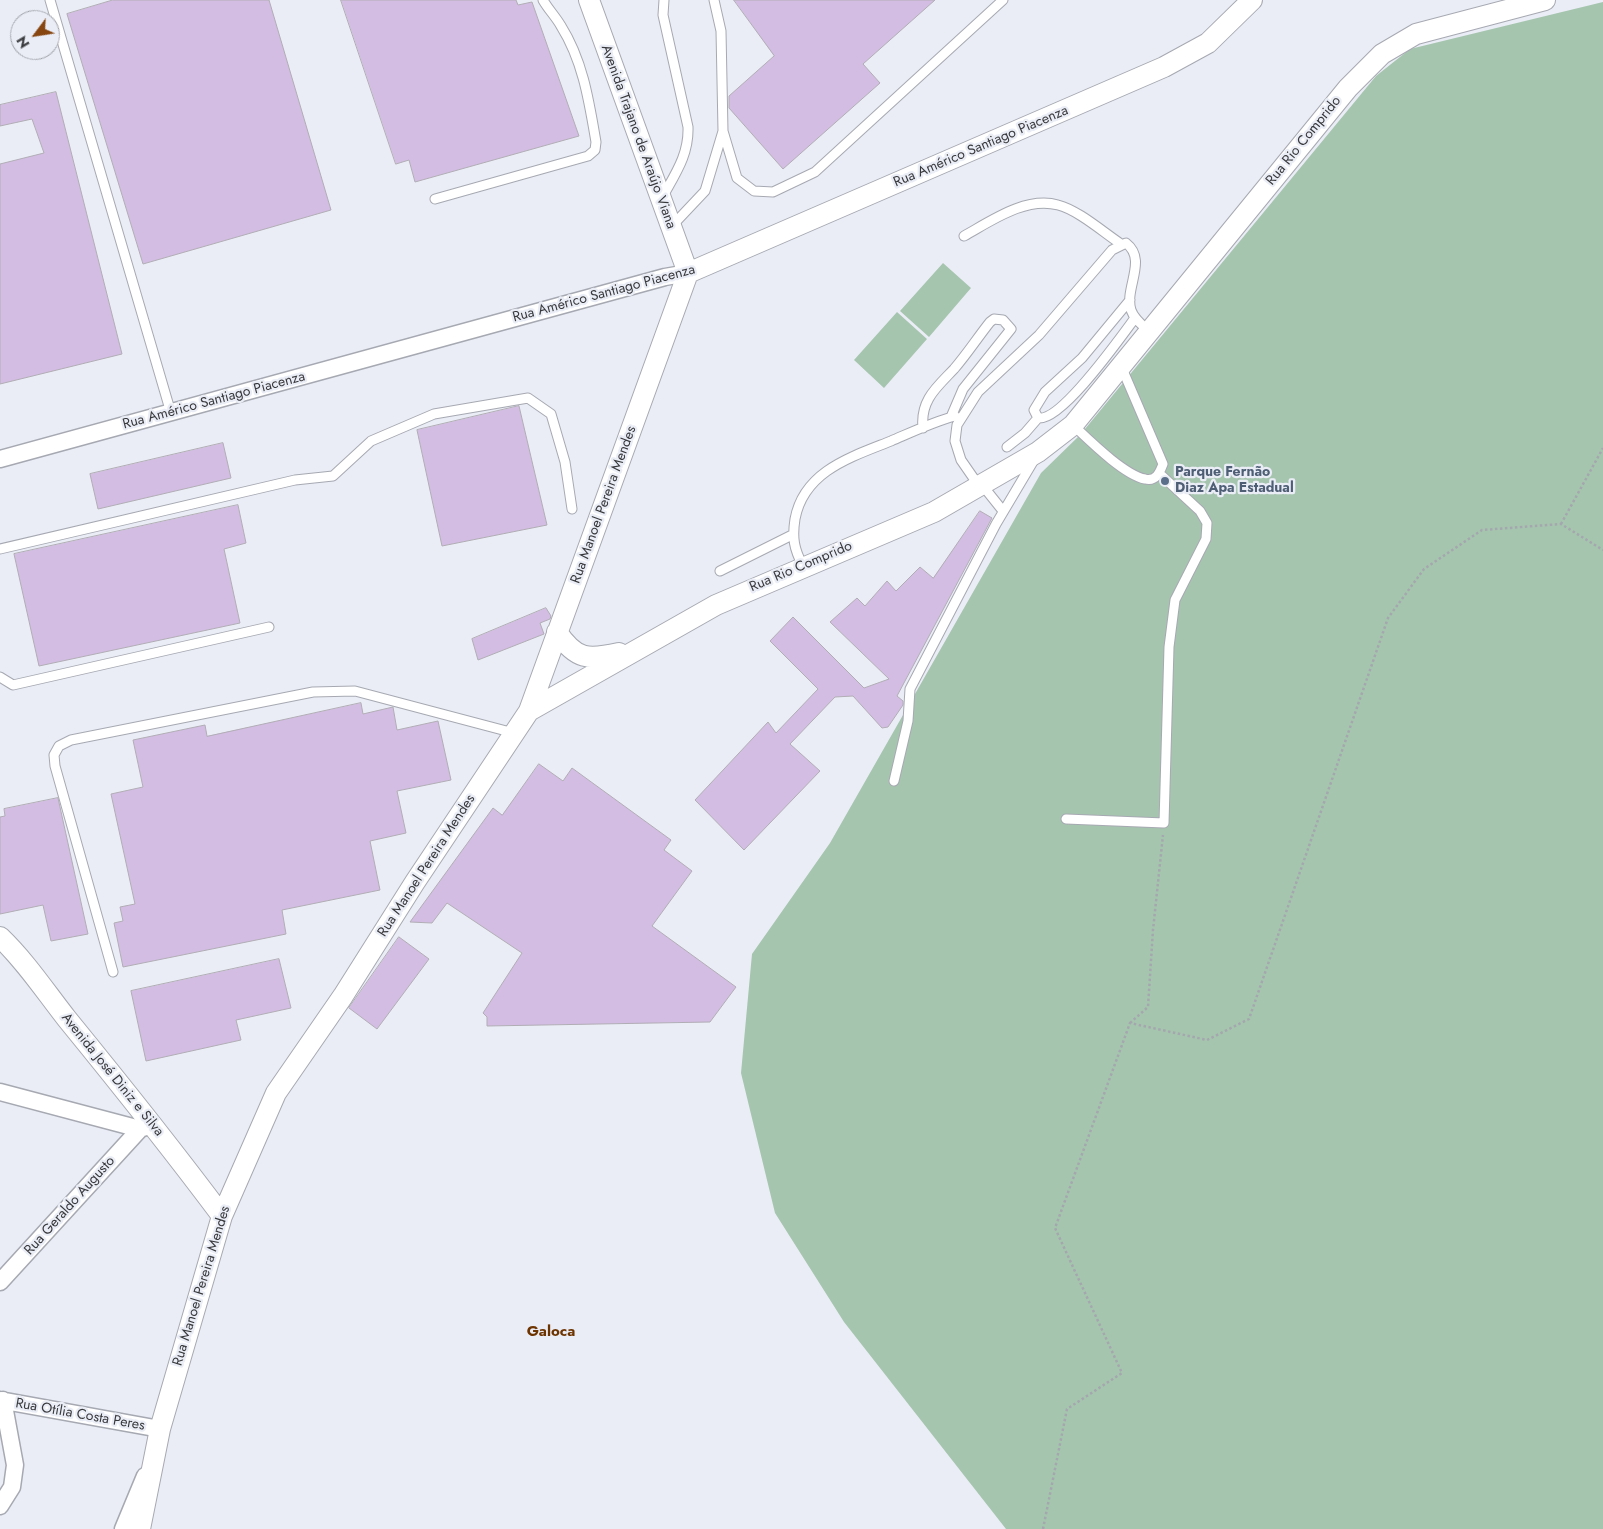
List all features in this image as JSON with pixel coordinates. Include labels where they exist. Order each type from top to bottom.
[{"type":"street","name":"Avenida Trajano de Araújo Viana","points":[[588,0],[688,274]]},
{"type":"street","name":"Rua Américo Santiago Piacenza","points":[[0,459],[665,277],[688,274],[1164,67],[1208,43],[1252,0]]},
{"type":"street","name":"Rua Rio Comprido","points":[[529,711],[716,605],[803,566],[934,512],[1038,452],[1073,425],[1121,366],[1142,325],[1348,88],[1382,54],[1416,34],[1545,0]]},
{"type":"street","name":"Rua Manoel Pereira Mendes","points":[[140,1529],[160,1429],[222,1216],[276,1093],[343,996],[415,882],[529,711],[688,274]]},
{"type":"street","points":[[557,632],[568,648],[574,653],[588,658],[635,650]]},
{"type":"street","name":"Avenida José Diniz e Silva","points":[[0,937],[10,955],[60,1010],[146,1127],[222,1216]]},
{"type":"street","points":[[0,1092],[146,1127]]},
{"type":"street","name":"Rua Geraldo Augusto","points":[[0,1282],[146,1127]]},
{"type":"street","points":[[0,1506],[12,1487],[15,1465],[1,1400]]},
{"type":"street","name":"Rua Otília Costa Peres","points":[[1,1400],[160,1429]]},
{"type":"street","name":"Rua Manoel Pereira Mendes","points":[[123,1529],[155,1451]]},
{"type":"lane","points":[[50,0],[171,412]]},
{"type":"lane","points":[[435,199],[588,156],[595,150],[596,142],[587,90],[578,61],[561,26],[543,0]]},
{"type":"lane","points":[[661,199],[685,157],[688,142],[688,127],[663,15],[664,0]]},
{"type":"lane","points":[[714,0],[722,30],[723,131],[737,178],[754,191],[773,192],[815,172],[1003,0]]},
{"type":"lane","points":[[671,227],[705,191],[723,131]]},
{"type":"lane","points":[[964,236],[1006,214],[1035,203],[1048,203],[1068,209],[1121,244]]},
{"type":"lane","points":[[1003,510],[987,491],[979,486],[961,460],[955,441],[957,425],[962,414],[978,392],[1039,335],[1112,250],[1126,243],[1130,246],[1136,258],[1130,300],[1131,310],[1142,325],[1067,403],[1049,418],[1038,418],[1025,433],[1007,447]]},
{"type":"lane","points":[[1038,418],[1034,410],[1045,392],[1082,358],[1130,300]]},
{"type":"lane","points":[[923,428],[923,407],[930,394],[954,368],[990,322],[994,319],[1003,320],[1011,329],[963,389],[952,417]]},
{"type":"lane","points":[[1073,425],[1128,470],[1145,480],[1160,474],[1163,464],[1121,366]]},
{"type":"lane","points":[[0,549],[286,482],[333,476],[371,441],[434,414],[528,398],[551,414],[565,462],[572,510]]},
{"type":"lane","points":[[803,566],[794,548],[792,535],[798,507],[808,488],[820,474],[845,459],[962,414]]},
{"type":"lane","points":[[894,781],[908,720],[910,689],[1003,510],[1038,452]]},
{"type":"lane","points":[[1066,819],[1164,823],[1169,648],[1175,600],[1206,539],[1207,523],[1200,511],[1160,474]]},
{"type":"lane","points":[[720,571],[792,535]]},
{"type":"lane","points":[[0,677],[13,685],[269,627]]},
{"type":"lane","points":[[113,972],[56,766],[54,755],[59,746],[71,740],[313,692],[355,691],[515,733]]},
{"type":"path","points":[[1561,524],[1603,448]]},
{"type":"path","points":[[1130,1023],[1207,1040],[1249,1019],[1388,618],[1424,569],[1482,530],[1561,524],[1603,550]]},
{"type":"path","points":[[1043,1529],[1067,1409],[1122,1373],[1055,1228],[1130,1023],[1148,1006],[1153,930],[1164,823]]},
{"type":"green space","points":[[1603,2],[1603,1529],[1006,1529],[844,1322],[775,1213],[741,1073],[752,954],[830,843],[1041,473],[1080,435],[1376,76],[1410,49]]},
{"type":"green space","points":[[943,263],[971,288],[929,337],[900,311]]},
{"type":"green space","points":[[897,312],[927,339],[884,388],[854,360]]},
{"type":"building","points":[[113,0],[269,0],[331,210],[143,264],[67,14]]},
{"type":"building","points":[[341,0],[516,0],[518,5],[532,2],[579,136],[415,182],[409,160],[396,164]]},
{"type":"building","points":[[734,0],[935,0],[863,64],[880,83],[783,169],[729,108],[729,96],[774,56]]},
{"type":"building","points":[[56,92],[122,354],[0,384],[0,164],[44,153],[32,119],[0,126],[0,105]]},
{"type":"building","points":[[519,406],[547,525],[442,546],[417,430]]},
{"type":"building","points":[[223,443],[231,478],[98,509],[90,474]]},
{"type":"building","points":[[238,505],[246,543],[224,549],[240,623],[39,666],[14,554]]},
{"type":"building","points":[[980,511],[992,518],[897,696],[903,701],[903,705],[888,727],[882,728],[853,696],[835,697],[790,744],[820,771],[744,850],[695,800],[768,722],[776,733],[818,689],[770,641],[793,617],[864,688],[889,679],[830,622],[857,598],[865,606],[887,581],[896,591],[920,567],[933,578]]},
{"type":"building","points":[[546,608],[551,616],[550,619],[540,623],[544,634],[478,660],[472,639]]},
{"type":"building","points":[[361,703],[363,714],[393,707],[397,730],[438,721],[451,780],[397,791],[406,833],[370,841],[380,890],[282,910],[286,934],[123,967],[114,923],[123,921],[120,907],[135,904],[111,794],[143,787],[133,740],[205,725],[207,736]]},
{"type":"building","points":[[539,764],[563,781],[572,768],[671,840],[664,850],[692,871],[652,926],[736,987],[710,1022],[487,1026],[487,1017],[483,1013],[522,953],[447,903],[432,923],[410,922],[493,808],[502,815]]},
{"type":"building","points":[[58,798],[88,934],[51,941],[43,905],[0,914],[0,817],[5,816],[4,809]]},
{"type":"building","points":[[399,937],[429,959],[377,1029],[349,1008]]},
{"type":"building","points":[[279,959],[291,1008],[236,1020],[241,1040],[146,1061],[131,991]]},
{"type":"place","name":"Parque Fernão Diaz Apa Estadual","points":[[1165,481]]},
{"type":"district","name":"Galoca","points":[[551,1332]]}]
